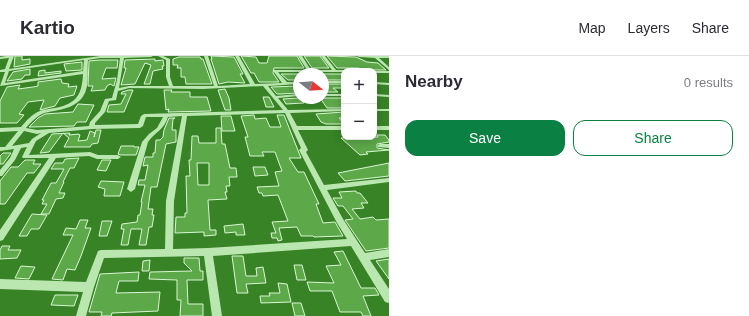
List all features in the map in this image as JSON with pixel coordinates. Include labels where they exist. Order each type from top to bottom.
[{"type":"street","points":[[0,58],[12,56]]},
{"type":"street","points":[[12,56],[1,85],[86,72]]},
{"type":"street","points":[[0,70],[86,59],[122,56],[151,56]]},
{"type":"street","points":[[92,127],[92,123],[102,112],[107,100],[114,99],[117,90],[122,56]]},
{"type":"street","points":[[160,56],[168,59],[168,77],[170,88]]},
{"type":"street","points":[[206,56],[216,88]]},
{"type":"street","points":[[237,56],[252,85]]},
{"type":"street","points":[[300,56],[308,68]]},
{"type":"street","points":[[323,56],[335,71]]},
{"type":"street","points":[[359,56],[389,57]]},
{"type":"street","points":[[375,56],[389,69]]},
{"type":"street","points":[[7,148],[33,117],[40,112],[62,108],[78,101],[83,92],[86,80],[86,59]]},
{"type":"street","points":[[285,83],[276,71],[293,71]]},
{"type":"street","points":[[329,71],[341,71]]},
{"type":"street","points":[[377,72],[389,72]]},
{"type":"street","points":[[383,72],[389,78]]},
{"type":"street","points":[[329,82],[341,82]]},
{"type":"street","points":[[117,90],[129,87],[216,88],[293,83]]},
{"type":"street","points":[[377,83],[389,84]]},
{"type":"street","points":[[264,84],[287,112],[305,150],[302,150],[322,188],[389,298]]},
{"type":"street","points":[[329,95],[341,95]]},
{"type":"street","points":[[377,95],[389,96]]},
{"type":"street","points":[[276,97],[293,96]]},
{"type":"street","points":[[0,130],[24,129],[37,132],[92,127],[140,126],[144,116],[341,110]]},
{"type":"street","points":[[377,110],[389,110]]},
{"type":"street","points":[[131,189],[145,142],[163,127],[166,115]]},
{"type":"street","points":[[169,253],[170,201],[185,115]]},
{"type":"street","points":[[295,128],[341,128]]},
{"type":"street","points":[[377,128],[389,128]]},
{"type":"street","points":[[49,130],[34,140],[25,157],[90,154],[97,157],[118,158]]},
{"type":"street","points":[[0,149],[31,145]]},
{"type":"street","points":[[380,146],[389,146]]},
{"type":"street","points":[[0,174],[13,159],[18,147]]},
{"type":"street","points":[[0,237],[54,156]]},
{"type":"street","points":[[322,188],[389,180]]},
{"type":"street","points":[[80,316],[101,254],[208,252],[354,242]]},
{"type":"street","points":[[208,252],[217,316]]},
{"type":"street","points":[[363,257],[389,253]]},
{"type":"street","points":[[0,284],[89,287]]},
{"type":"building","points":[[15,56],[22,56],[22,60],[30,59],[30,64],[14,67]]},
{"type":"building","points":[[211,56],[234,57],[243,74],[240,74],[245,83],[228,82],[219,84]]},
{"type":"building","points":[[241,56],[256,57],[259,63],[267,63],[269,56],[297,56],[304,68],[274,68],[273,73],[279,82],[259,82],[254,73],[251,73]]},
{"type":"building","points":[[304,56],[320,56],[329,68],[312,68]]},
{"type":"building","points":[[327,56],[356,57],[367,62],[378,63],[386,70],[377,70],[377,68],[337,68]]},
{"type":"building","points":[[179,57],[200,57],[203,59],[212,84],[186,84],[185,77],[181,77],[181,68],[177,68],[178,65],[173,65],[173,59]]},
{"type":"building","points":[[155,59],[155,61],[163,60],[164,66],[162,66],[163,69],[153,71],[150,84],[144,84],[151,65],[145,63],[135,84],[121,85],[126,68],[124,68],[125,60]]},
{"type":"building","points":[[118,60],[117,68],[106,68],[102,79],[116,78],[114,86],[110,84],[105,90],[91,91],[93,86],[88,86],[89,61]]},
{"type":"building","points":[[82,62],[82,70],[66,71],[64,64]]},
{"type":"building","points":[[30,69],[30,75],[25,75],[22,79],[7,81],[13,72]]},
{"type":"building","points":[[45,70],[45,73],[61,71],[61,73],[38,76],[39,71]]},
{"type":"building","points":[[281,74],[293,74],[293,80],[288,80]]},
{"type":"building","points":[[329,74],[341,74],[341,80],[329,80]]},
{"type":"building","points":[[61,79],[62,83],[69,84],[68,87],[77,86],[74,95],[60,98],[55,106],[40,110],[44,100],[28,102],[19,114],[24,115],[17,123],[0,123],[0,101],[7,87],[20,85],[18,89],[33,87],[38,86],[38,82]]},
{"type":"building","points":[[329,84],[341,84],[341,88],[333,88],[338,92],[329,92]]},
{"type":"building","points":[[293,86],[293,93],[277,94],[271,87]]},
{"type":"building","points":[[225,89],[229,98],[231,110],[225,110],[218,90]]},
{"type":"building","points":[[133,90],[124,112],[107,112],[109,105],[121,104],[126,94],[121,94],[122,92]]},
{"type":"building","points":[[164,90],[172,90],[171,92],[190,92],[190,97],[207,97],[211,111],[168,112],[169,109],[166,110]]},
{"type":"building","points":[[263,97],[269,97],[274,107],[266,107]]},
{"type":"building","points":[[293,98],[293,104],[286,104],[283,99]]},
{"type":"building","points":[[329,98],[341,98],[341,108],[327,108],[324,104],[329,104]]},
{"type":"building","points":[[78,104],[94,105],[86,122],[77,122],[74,126],[29,127],[38,118],[45,114],[73,112]]},
{"type":"building","points":[[341,112],[341,118],[339,118],[341,124],[326,124],[321,122],[316,114]]},
{"type":"building","points":[[254,115],[255,119],[266,118],[270,127],[281,127],[277,115],[284,115],[301,158],[289,158],[298,172],[304,172],[319,204],[316,204],[323,223],[335,222],[343,236],[301,236],[297,227],[279,228],[282,240],[278,241],[277,238],[272,238],[271,233],[276,233],[272,222],[288,221],[278,195],[263,196],[262,193],[259,193],[257,187],[279,186],[275,172],[282,171],[275,152],[262,152],[264,156],[250,156],[245,137],[248,137],[241,116]]},
{"type":"building","points":[[221,116],[231,116],[235,131],[222,131]]},
{"type":"building","points":[[169,118],[175,118],[173,119],[172,130],[176,130],[176,142],[166,144],[157,187],[151,187],[148,209],[153,209],[152,215],[154,215],[152,227],[149,227],[146,245],[139,245],[142,229],[131,229],[128,245],[121,245],[124,229],[121,229],[122,224],[137,222],[138,215],[140,215],[145,185],[138,185],[139,180],[145,180],[148,165],[143,166],[145,157],[153,157],[153,153],[155,153],[156,140],[160,140],[163,137]]},
{"type":"building","points":[[216,128],[221,128],[222,144],[225,144],[230,168],[236,168],[237,177],[229,177],[230,186],[226,186],[227,192],[225,192],[227,199],[208,200],[210,230],[216,230],[216,235],[204,236],[204,232],[175,233],[176,217],[185,217],[185,213],[187,213],[186,176],[190,176],[189,160],[191,160],[192,136],[198,136],[199,143],[216,143]],"holes":[[[197,163],[209,163],[209,185],[198,185]]]},
{"type":"building","points":[[96,130],[101,130],[98,143],[92,144],[90,147],[64,147],[69,138],[63,133],[70,133],[69,135],[79,134],[78,141],[87,140],[90,131],[95,133],[94,137]]},
{"type":"building","points":[[63,133],[49,152],[40,153],[52,134]]},
{"type":"building","points":[[377,135],[385,135],[389,142],[377,144],[377,148],[389,150],[366,152],[368,154],[360,155],[343,140],[377,140]]},
{"type":"building","points":[[121,146],[139,147],[136,155],[121,155],[118,154]]},
{"type":"building","points":[[3,153],[11,153],[3,164],[0,164],[0,156]]},
{"type":"building","points":[[79,158],[74,168],[70,168],[63,182],[59,193],[65,193],[63,198],[56,199],[49,214],[41,214],[47,204],[42,204],[44,200],[42,200],[51,183],[56,183],[64,169],[51,169],[55,163],[63,163],[65,159]]},
{"type":"building","points":[[25,160],[35,160],[33,164],[41,164],[34,173],[27,173],[5,204],[0,204],[0,181],[11,167],[18,167]]},
{"type":"building","points":[[102,160],[111,160],[106,171],[97,170]]},
{"type":"building","points":[[389,163],[389,176],[345,181],[338,173]]},
{"type":"building","points":[[253,167],[265,167],[268,175],[255,176]]},
{"type":"building","points":[[101,181],[124,182],[120,196],[104,196],[105,189],[98,187]]},
{"type":"building","points":[[356,191],[357,193],[360,193],[368,203],[361,203],[364,208],[352,209],[360,219],[373,217],[376,220],[389,219],[389,248],[366,251],[345,220],[353,219],[343,206],[338,206],[333,198],[342,198],[339,192]]},
{"type":"building","points":[[32,214],[47,215],[39,229],[31,229],[27,236],[19,236]]},
{"type":"building","points":[[80,220],[88,220],[85,228],[91,228],[75,270],[67,269],[63,280],[52,279],[73,235],[63,235],[66,228],[76,229]]},
{"type":"building","points":[[102,221],[112,221],[107,236],[99,236]]},
{"type":"building","points":[[243,224],[245,235],[236,235],[236,232],[225,233],[224,226]]},
{"type":"building","points":[[2,246],[10,246],[8,250],[21,250],[17,258],[0,259],[0,250]]},
{"type":"building","points":[[343,251],[361,288],[375,288],[379,295],[363,296],[371,316],[363,316],[361,312],[340,312],[332,291],[310,291],[307,282],[334,283],[326,266],[341,265],[334,252]]},
{"type":"building","points":[[232,256],[243,256],[246,276],[257,276],[256,268],[263,267],[266,283],[246,284],[248,293],[237,293]]},
{"type":"building","points":[[184,258],[199,258],[200,271],[203,271],[203,280],[187,280],[188,304],[203,304],[203,316],[180,316],[181,300],[177,300],[177,280],[149,279],[150,272],[192,271],[184,263]]},
{"type":"building","points":[[389,259],[389,279],[376,261]]},
{"type":"building","points":[[150,260],[149,271],[142,271],[143,261]]},
{"type":"building","points":[[294,265],[302,265],[306,280],[297,280]]},
{"type":"building","points":[[21,266],[35,267],[29,279],[15,278]]},
{"type":"building","points":[[139,272],[138,281],[119,281],[116,293],[160,292],[158,311],[112,313],[111,316],[101,316],[102,312],[89,312],[100,274]]},
{"type":"building","points":[[278,283],[287,284],[291,302],[261,303],[260,296],[270,296],[269,293],[280,293]]},
{"type":"building","points":[[55,295],[78,295],[74,306],[51,305]]},
{"type":"building","points":[[292,303],[301,303],[305,316],[295,316]]}]
